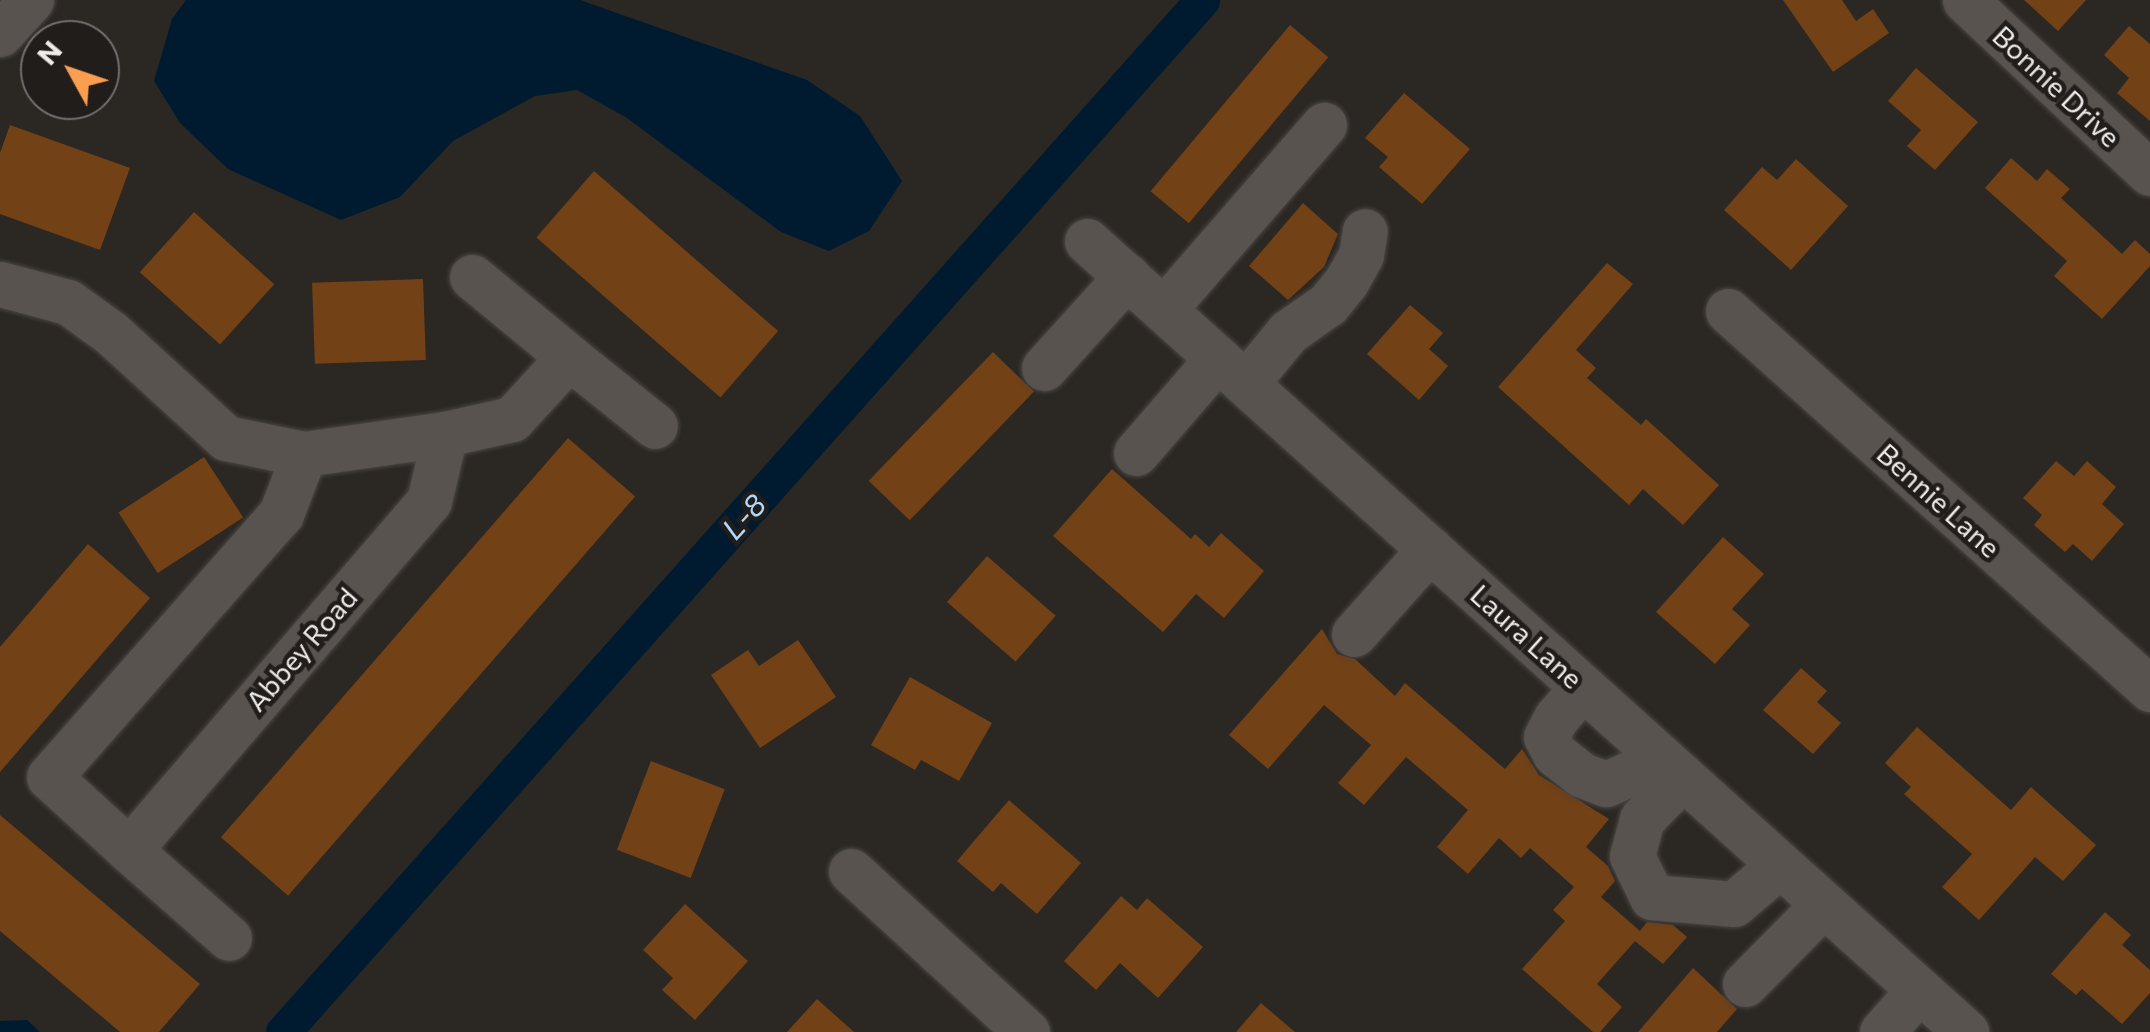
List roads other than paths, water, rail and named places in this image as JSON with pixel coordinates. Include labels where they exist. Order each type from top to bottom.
[{"type":"street","points":[[0,34],[31,0]]},
{"type":"street","name":"Bonnie Drive","points":[[1965,0],[2150,172]]},
{"type":"street","points":[[1164,309],[1324,125]]},
{"type":"street","points":[[1136,453],[1232,370],[1328,304],[1361,255],[1365,232]]},
{"type":"street","name":"Laura Lane","points":[[1088,241],[1966,1032]]},
{"type":"street","points":[[472,276],[655,426]]},
{"type":"street","points":[[1044,368],[1127,276]]},
{"type":"street","points":[[0,284],[68,302],[111,333],[226,438],[304,454],[512,420],[569,357]]},
{"type":"street","name":"Bennie Lane","points":[[1728,310],[2150,689]]},
{"type":"street","name":"Abbey Road","points":[[128,850],[429,502],[444,434]]},
{"type":"street","points":[[229,938],[49,777],[281,514],[304,454]]},
{"type":"street","points":[[1354,634],[1430,549]]},
{"type":"street","points":[[1583,687],[1556,718],[1546,738],[1555,754],[1582,775],[1606,784],[1673,768]]},
{"type":"street","points":[[1673,768],[1642,820],[1632,856],[1652,897],[1734,904],[1780,865]]},
{"type":"street","points":[[850,872],[1028,1032]]},
{"type":"street","points":[[1745,984],[1824,904]]},
{"type":"street","points":[[1882,1032],[1919,990]]},
{"type":"water","points":[[186,0],[580,0],[807,80],[860,116],[902,181],[869,231],[829,251],[781,232],[627,118],[577,90],[535,96],[453,141],[400,197],[341,220],[228,169],[180,123],[154,81],[172,19]]},
{"type":"water","points":[[27,1020],[40,1032],[0,1032],[0,1021]]},
{"type":"waterway","name":"L-8","points":[[283,1032],[1202,0]]}]
